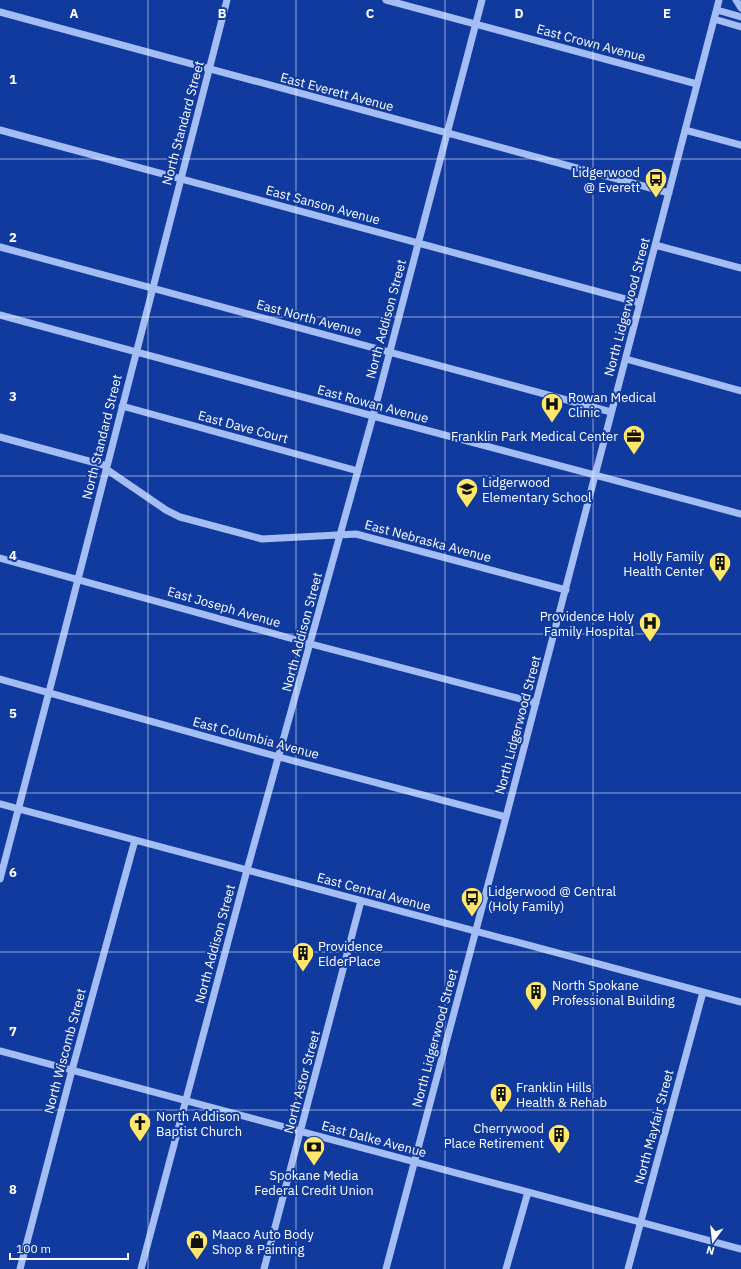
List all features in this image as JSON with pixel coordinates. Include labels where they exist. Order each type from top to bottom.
[{"type":"street","name":"North Standard Street","points":[[0,879],[50,692],[227,0]]},
{"type":"street","name":"East Crown Avenue","points":[[386,0],[697,84]]},
{"type":"street","name":"North Addison Street","points":[[141,1269],[247,870],[311,644],[390,353],[482,0]]},
{"type":"street","name":"North Lidgerwood Street","points":[[386,1269],[596,476],[611,412],[719,0]]},
{"type":"street","points":[[736,0],[741,8]]},
{"type":"street","points":[[717,10],[741,17]]},
{"type":"street","name":"East Everett Avenue","points":[[0,12],[669,193]]},
{"type":"street","points":[[714,19],[741,26]]},
{"type":"street","name":"East Sanson Avenue","points":[[0,130],[640,303]]},
{"type":"street","points":[[685,130],[741,145]]},
{"type":"street","points":[[655,245],[741,268]]},
{"type":"street","name":"East North Avenue","points":[[0,247],[611,412]]},
{"type":"street","name":"East Rowan Avenue","points":[[0,315],[741,514]]},
{"type":"street","points":[[626,359],[741,391]]},
{"type":"street","name":"East Dave Court","points":[[122,406],[358,471]]},
{"type":"street","name":"East Nebraska Avenue","points":[[0,437],[107,468],[166,510],[188,519],[262,539],[356,534],[566,590]]},
{"type":"street","name":"East Joseph Avenue","points":[[0,558],[311,644],[536,703]]},
{"type":"street","name":"East Columbia Avenue","points":[[0,679],[279,757],[506,817]]},
{"type":"street","name":"East Central Avenue","points":[[0,804],[741,1002]]},
{"type":"street","name":"North Wiscomb Street","points":[[20,1269],[72,1070],[135,840]]},
{"type":"street","name":"North Astor Street","points":[[264,1269],[362,901]]},
{"type":"street","name":"North Mayfair Street","points":[[628,1269],[703,992]]},
{"type":"street","name":"East Dalke Avenue","points":[[0,1051],[741,1249]]},
{"type":"street","points":[[506,1269],[528,1192]]},
{"type":"place","name":"Lidgerwood @ Everett","points":[[656,198]]},
{"type":"place","name":"Rowan Medical Clinic","points":[[552,424]]},
{"type":"place","name":"Franklin Park Medical Center","points":[[634,456]]},
{"type":"place","name":"Lidgerwood Elementary School","points":[[467,508]]},
{"type":"place","name":"Holly Family Health Center","points":[[720,582]]},
{"type":"place","name":"Providence Holy Family Hospital","points":[[650,642]]},
{"type":"place","name":"Lidgerwood @ Central (Holy Family)","points":[[472,918]]},
{"type":"place","name":"Providence ElderPlace","points":[[303,972]]},
{"type":"place","name":"North Spokane Professional Building","points":[[536,1012]]},
{"type":"place","name":"Franklin Hills Health & Rehab","points":[[501,1114]]},
{"type":"place","name":"North Addison Baptist Church","points":[[140,1142]]},
{"type":"place","name":"Cherrywood Place Retirement","points":[[559,1154]]},
{"type":"place","name":"Spokane Media Federal Credit Union","points":[[314,1166]]},
{"type":"place","name":"Maaco Auto Body Shop & Painting","points":[[197,1260]]}]
